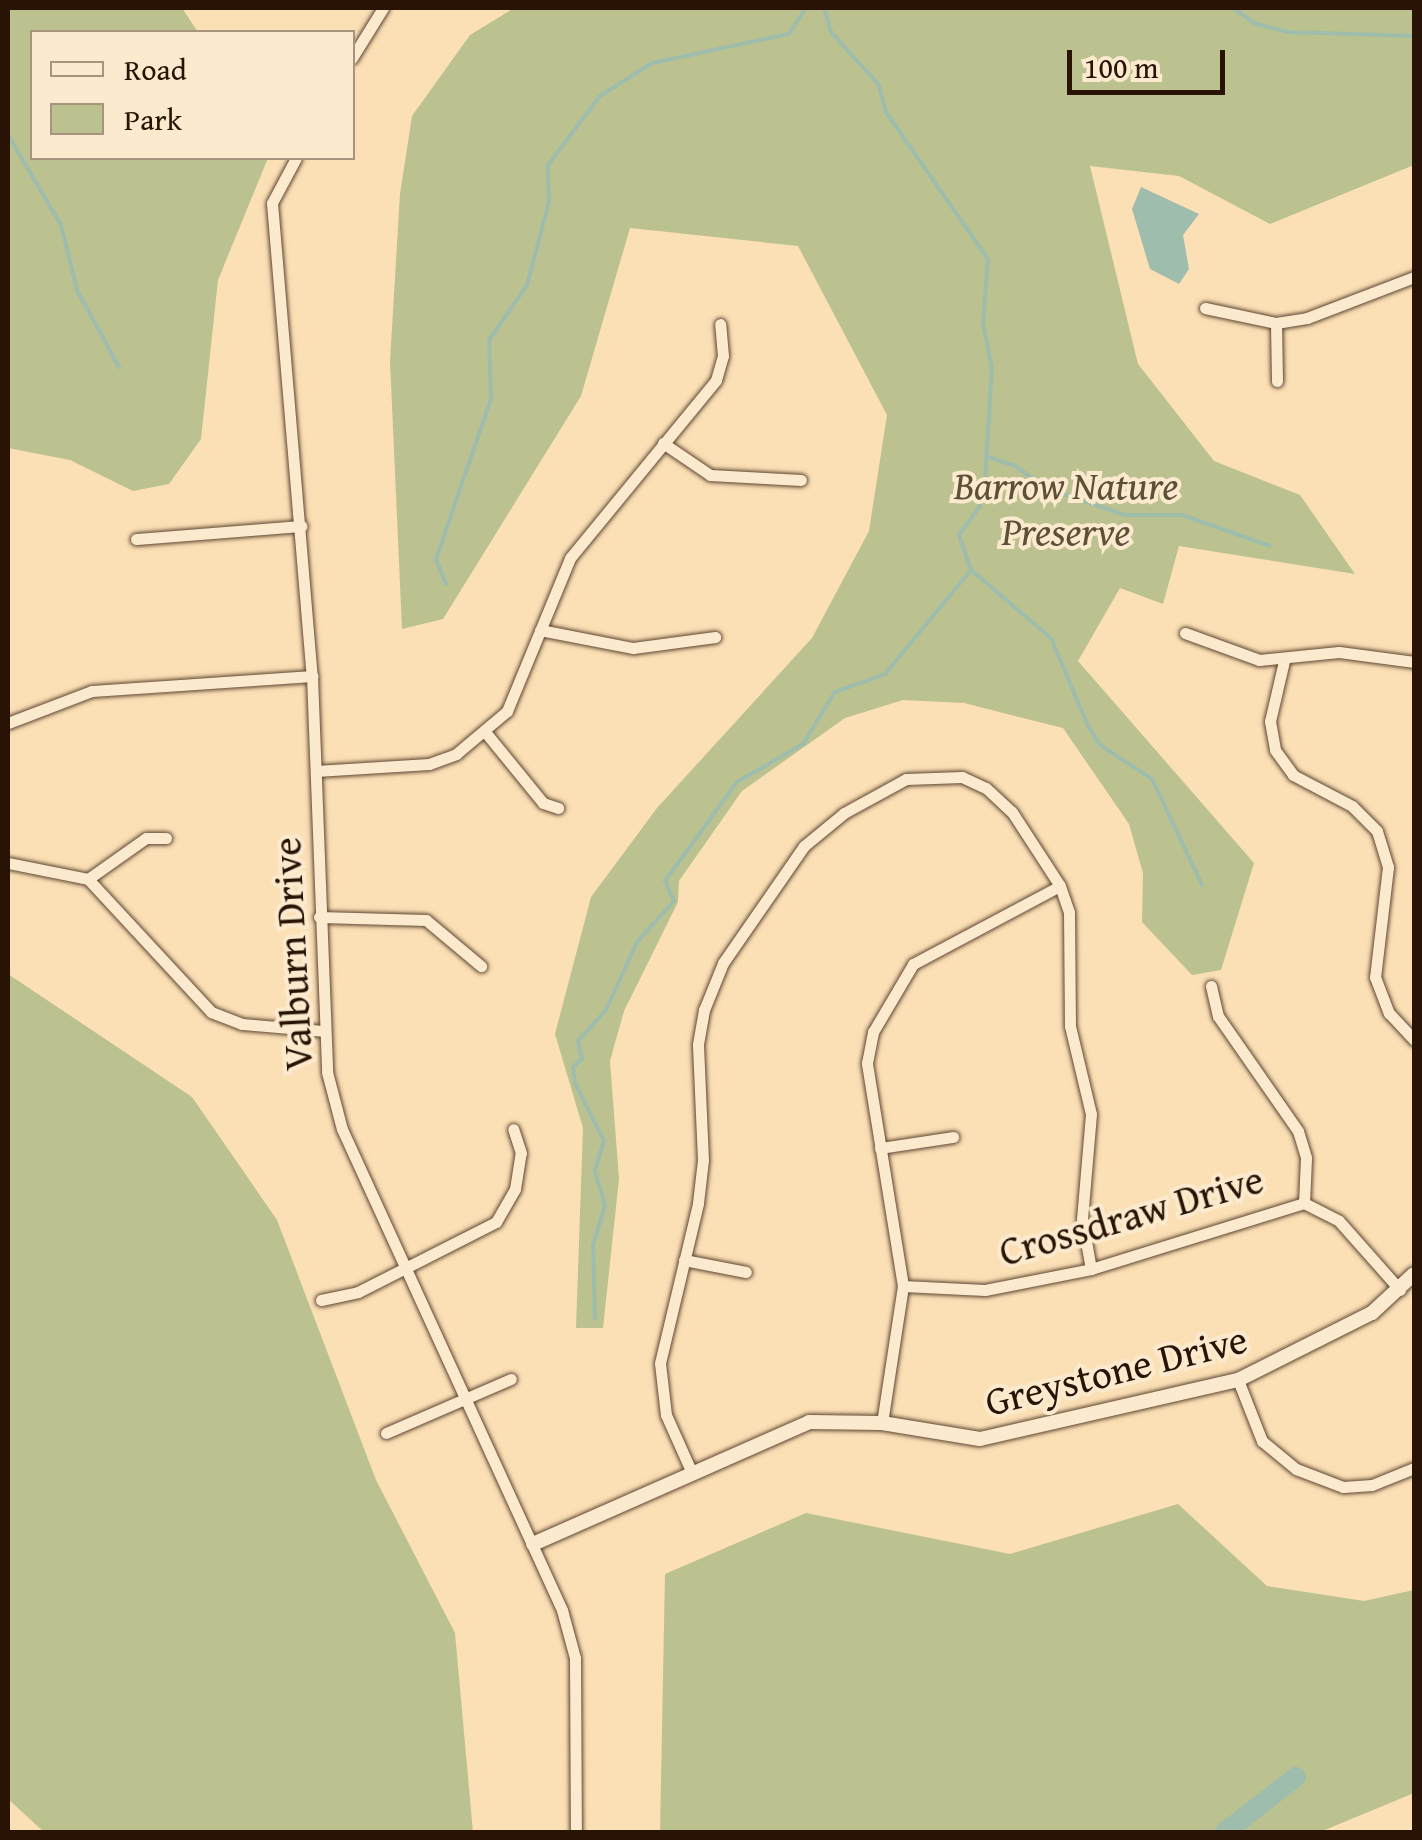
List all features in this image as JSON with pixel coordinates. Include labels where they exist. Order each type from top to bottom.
[{"type":"street","points":[[355,53],[383,8]]},
{"type":"street","name":"Valburn Drive","points":[[295,160],[272,203],[312,676],[322,1032],[342,1129],[533,1544],[575,1658],[576,1832]]},
{"type":"street","points":[[1205,308],[1276,322],[1307,318],[1414,278]]},
{"type":"street","points":[[1276,322],[1277,381]]},
{"type":"street","points":[[316,771],[418,767],[456,754],[486,733],[520,688],[570,558],[716,380],[723,356],[720,324]]},
{"type":"street","points":[[663,443],[710,475],[801,480]]},
{"type":"street","points":[[136,538],[301,526]]},
{"type":"street","points":[[540,630],[633,648],[715,637]]},
{"type":"street","points":[[1185,633],[1259,660],[1284,661],[1339,652],[1414,662]]},
{"type":"street","points":[[1284,661],[1270,721],[1275,750],[1293,774],[1352,806],[1377,831],[1388,867],[1375,977],[1390,1013],[1414,1040]]},
{"type":"street","points":[[8,723],[92,691],[312,676]]},
{"type":"street","points":[[486,733],[543,803],[558,808]]},
{"type":"street","points":[[692,1473],[666,1414],[660,1380],[703,1160],[698,1044],[704,1010],[723,963],[804,846],[844,812],[906,779],[962,777],[1012,812],[1060,886],[1069,912],[1070,1026],[1090,1114],[1082,1219],[1091,1269]]},
{"type":"street","points":[[88,878],[146,838],[166,838]]},
{"type":"street","points":[[8,863],[88,878],[211,1012],[242,1024],[322,1032]]},
{"type":"street","points":[[882,1423],[903,1286],[867,1062],[895,986],[944,942],[1060,886]]},
{"type":"street","points":[[319,918],[426,920],[481,966]]},
{"type":"street","points":[[1211,986],[1218,1016],[1298,1131],[1306,1158],[1304,1203]]},
{"type":"street","points":[[321,1300],[404,1270],[483,1233],[510,1206],[521,1153],[513,1129]]},
{"type":"street","points":[[880,1148],[953,1137]]},
{"type":"street","name":"Crossdraw Drive","points":[[903,1286],[984,1290],[1091,1269],[1304,1203],[1340,1222],[1400,1290]]},
{"type":"street","points":[[684,1260],[746,1272]]},
{"type":"street","name":"Greystone Drive","points":[[533,1544],[809,1422],[882,1423],[980,1439],[1238,1380],[1340,1331],[1400,1290],[1414,1274]]},
{"type":"street","points":[[386,1433],[511,1380]]},
{"type":"street","points":[[1238,1380],[1262,1440],[1296,1470],[1343,1487],[1372,1484],[1414,1468]]},
{"type":"green space","points":[[8,8],[182,8],[197,30],[30,30],[30,160],[267,160],[218,280],[201,439],[169,484],[133,491],[70,460],[8,448]]},
{"type":"green space","name":"Barrow Nature Preserve","points":[[514,8],[1414,8],[1414,165],[1270,224],[1179,176],[1090,166],[1138,364],[1214,461],[1300,495],[1355,574],[1179,546],[1163,604],[1120,588],[1078,661],[1254,863],[1221,970],[1192,975],[1142,922],[1143,873],[1129,824],[1063,728],[964,703],[903,700],[845,718],[742,791],[679,881],[678,902],[624,1011],[610,1061],[619,1179],[603,1328],[576,1328],[583,1128],[555,1034],[591,897],[657,808],[812,638],[869,531],[887,415],[798,246],[630,228],[581,396],[443,619],[402,629],[390,361],[400,194],[412,116],[470,35]]},
{"type":"green space","points":[[8,974],[192,1097],[277,1220],[376,1480],[455,1633],[473,1832],[44,1832],[8,1799]]},
{"type":"green space","points":[[1178,1504],[1267,1586],[1364,1601],[1414,1590],[1414,1793],[1320,1832],[660,1832],[665,1574],[806,1513],[1010,1554]]},
{"type":"shaded area","points":[[1141,187],[1199,214],[1183,235],[1189,269],[1179,284],[1150,269],[1132,209]]},
{"type":"waterway","points":[[446,584],[436,559],[491,399],[489,340],[527,285],[549,202],[548,165],[600,96],[652,63],[789,34],[806,8]]},
{"type":"waterway","points":[[595,1319],[593,1245],[605,1206],[595,1170],[604,1141],[575,1083],[573,1067],[582,1059],[578,1041],[606,1010],[637,942],[674,901],[665,881],[737,782],[803,744],[835,692],[885,674],[971,570],[959,535],[980,506],[985,479],[992,369],[983,323],[988,259],[886,112],[879,85],[831,32],[824,8]]},
{"type":"waterway","points":[[1233,8],[1256,24],[1288,32],[1414,36]]},
{"type":"waterway","points":[[8,135],[61,225],[77,290],[119,367]]},
{"type":"waterway","points":[[985,456],[1015,466],[1046,488],[1125,515],[1182,515],[1270,546]]},
{"type":"waterway","points":[[971,570],[1051,638],[1088,726],[1100,745],[1152,779],[1202,885]]},
{"type":"waterway","points":[[1225,1832],[1296,1777]]}]
